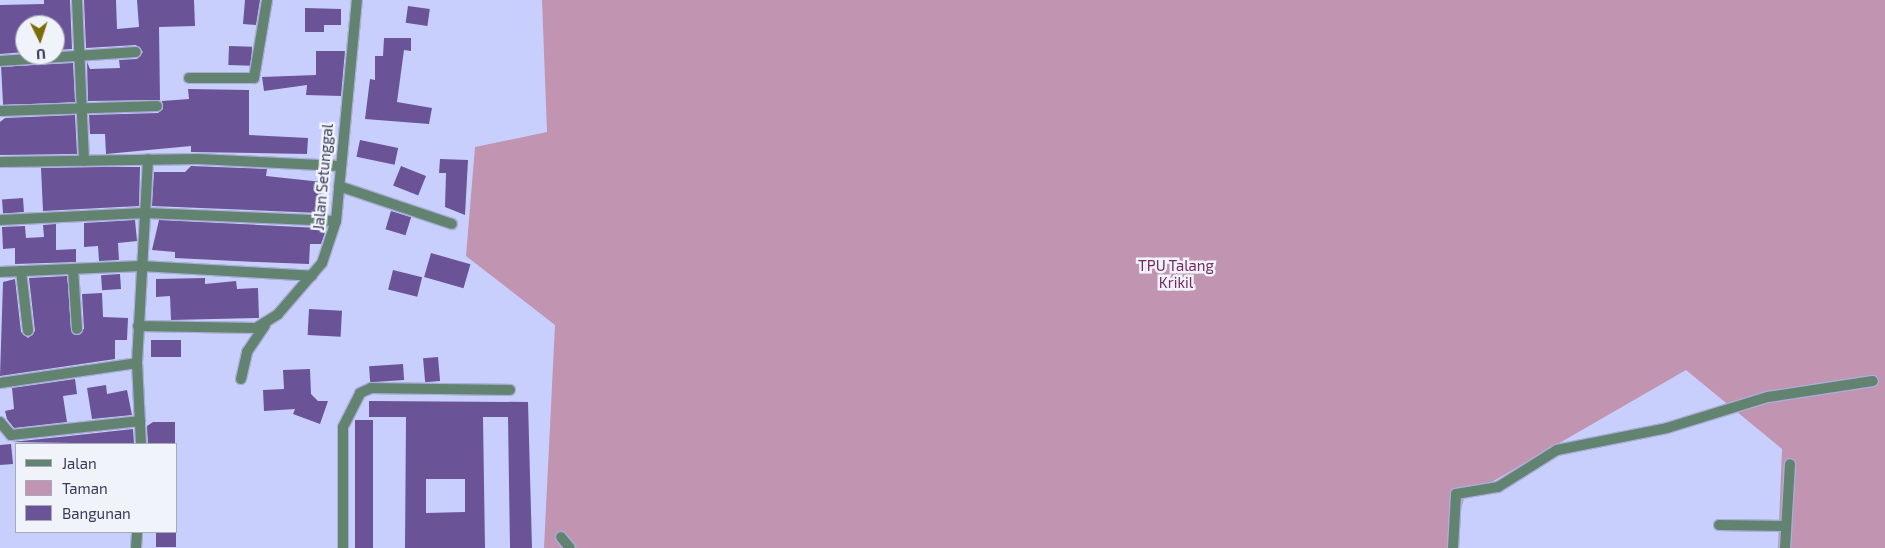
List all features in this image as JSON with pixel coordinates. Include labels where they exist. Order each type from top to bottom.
[{"type":"street","points":[[77,0],[84,160]]},
{"type":"street","points":[[190,78],[254,78],[267,0]]},
{"type":"street","name":"Jalan Setunggal","points":[[241,379],[247,352],[266,324],[312,276],[331,246],[336,221],[357,0]]},
{"type":"street","points":[[0,61],[136,52]]},
{"type":"street","points":[[0,111],[82,110],[157,106]]},
{"type":"street","points":[[141,443],[137,363],[148,159]]},
{"type":"street","points":[[0,162],[148,159],[340,166]]},
{"type":"street","points":[[339,186],[379,196],[452,224]]},
{"type":"street","points":[[0,220],[145,213],[336,221]]},
{"type":"street","points":[[0,272],[141,266],[312,276]]},
{"type":"street","points":[[73,269],[76,329]]},
{"type":"street","points":[[21,271],[28,331]]},
{"type":"street","points":[[138,326],[247,329],[266,324]]},
{"type":"street","points":[[0,383],[137,363]]},
{"type":"street","points":[[1453,548],[1456,494],[1498,487],[1557,450],[1668,428],[1768,397],[1873,381]]},
{"type":"street","points":[[343,548],[343,427],[360,393],[371,388],[510,390]]},
{"type":"street","points":[[0,422],[11,435],[140,421]]},
{"type":"street","points":[[1785,548],[1790,464]]},
{"type":"street","points":[[1719,525],[1785,526]]},
{"type":"street","points":[[136,548],[137,533]]},
{"type":"street","points":[[561,536],[570,548]]},
{"type":"green space","name":"TPU Talang Krikil","points":[[542,0],[1885,0],[1885,548],[1778,548],[1782,449],[1686,370],[1464,498],[1451,548],[544,548],[555,325],[466,256],[475,147],[547,132]]},
{"type":"building","points":[[44,0],[70,0],[72,49],[65,49],[65,15],[15,15],[15,53],[0,54],[0,5],[44,4]]},
{"type":"building","points":[[84,0],[116,0],[117,29],[139,27],[137,0],[194,0],[195,26],[159,27],[160,100],[88,101],[87,62],[90,69],[120,68],[119,60],[137,59],[143,52],[136,45],[86,48]]},
{"type":"building","points":[[245,0],[260,0],[256,25],[243,24]]},
{"type":"building","points":[[408,6],[430,9],[427,26],[406,23]]},
{"type":"building","points":[[305,8],[341,9],[341,25],[324,25],[324,32],[305,32]]},
{"type":"building","points":[[384,38],[411,38],[411,51],[404,50],[397,102],[432,108],[429,124],[365,119],[370,79],[375,80],[375,56],[383,56]]},
{"type":"building","points":[[229,46],[252,47],[251,66],[228,65]]},
{"type":"building","points":[[316,51],[345,51],[341,96],[306,95],[307,85],[264,91],[262,77],[316,75]]},
{"type":"building","points":[[65,63],[73,63],[75,102],[3,106],[1,67],[65,65]]},
{"type":"building","points":[[188,89],[249,90],[249,135],[308,138],[307,154],[191,152],[191,146],[106,154],[105,134],[90,134],[89,115],[158,113],[163,109],[162,101],[189,99]]},
{"type":"building","points":[[75,115],[77,154],[0,155],[0,122],[5,118]]},
{"type":"building","points":[[360,140],[398,148],[395,165],[356,157]]},
{"type":"building","points":[[440,159],[468,160],[465,215],[445,207],[446,173],[439,173]]},
{"type":"building","points":[[191,166],[267,169],[266,176],[322,182],[320,213],[152,206],[154,172],[185,172]]},
{"type":"building","points":[[401,166],[426,176],[418,196],[393,185]]},
{"type":"building","points":[[140,167],[139,206],[43,211],[41,168]]},
{"type":"building","points":[[23,198],[24,212],[3,213],[2,199]]},
{"type":"building","points":[[391,211],[411,217],[406,235],[385,229]]},
{"type":"building","points":[[135,220],[137,241],[118,243],[119,260],[99,261],[98,246],[84,247],[84,223]]},
{"type":"building","points":[[159,220],[327,227],[321,244],[310,244],[309,264],[258,262],[175,258],[175,252],[152,250]]},
{"type":"building","points":[[56,224],[56,250],[76,249],[76,262],[15,264],[15,248],[3,249],[2,227],[25,226],[26,238],[44,237],[43,225]]},
{"type":"building","points":[[431,253],[470,264],[464,288],[424,277]]},
{"type":"building","points":[[393,270],[422,277],[417,297],[388,289]]},
{"type":"building","points":[[120,274],[121,289],[102,290],[101,275]]},
{"type":"building","points":[[67,276],[74,335],[84,329],[82,294],[102,293],[103,317],[128,318],[127,340],[115,340],[115,359],[0,376],[3,282],[15,279],[21,332],[28,338],[35,331],[29,278]]},
{"type":"building","points":[[205,278],[205,284],[236,281],[237,289],[258,288],[259,318],[171,320],[170,296],[156,297],[156,279]]},
{"type":"building","points":[[309,309],[342,311],[341,337],[308,335]]},
{"type":"building","points":[[151,340],[181,340],[181,357],[151,357]]},
{"type":"building","points":[[438,357],[440,381],[425,382],[423,358]]},
{"type":"building","points":[[403,364],[404,380],[370,382],[369,366]]},
{"type":"building","points":[[310,369],[311,394],[318,401],[328,401],[320,424],[293,414],[295,409],[264,411],[263,390],[284,389],[283,370]]},
{"type":"building","points":[[75,379],[77,394],[63,396],[67,422],[14,428],[7,419],[5,411],[14,409],[12,388]]},
{"type":"building","points":[[106,385],[107,394],[127,390],[132,415],[92,419],[87,388]]},
{"type":"building","points":[[369,401],[528,402],[532,548],[510,548],[508,417],[483,417],[485,548],[405,548],[406,417],[369,417]],"holes":[[[426,479],[465,479],[465,512],[426,513]]]},
{"type":"building","points":[[355,420],[373,420],[373,548],[355,548]]},
{"type":"building","points":[[153,422],[175,422],[175,443],[148,443],[147,426]]},
{"type":"building","points":[[133,429],[134,443],[12,442]]},
{"type":"building","points":[[11,444],[13,464],[0,465],[0,445]]},
{"type":"building","points":[[156,533],[176,533],[176,547],[156,547]]}]
